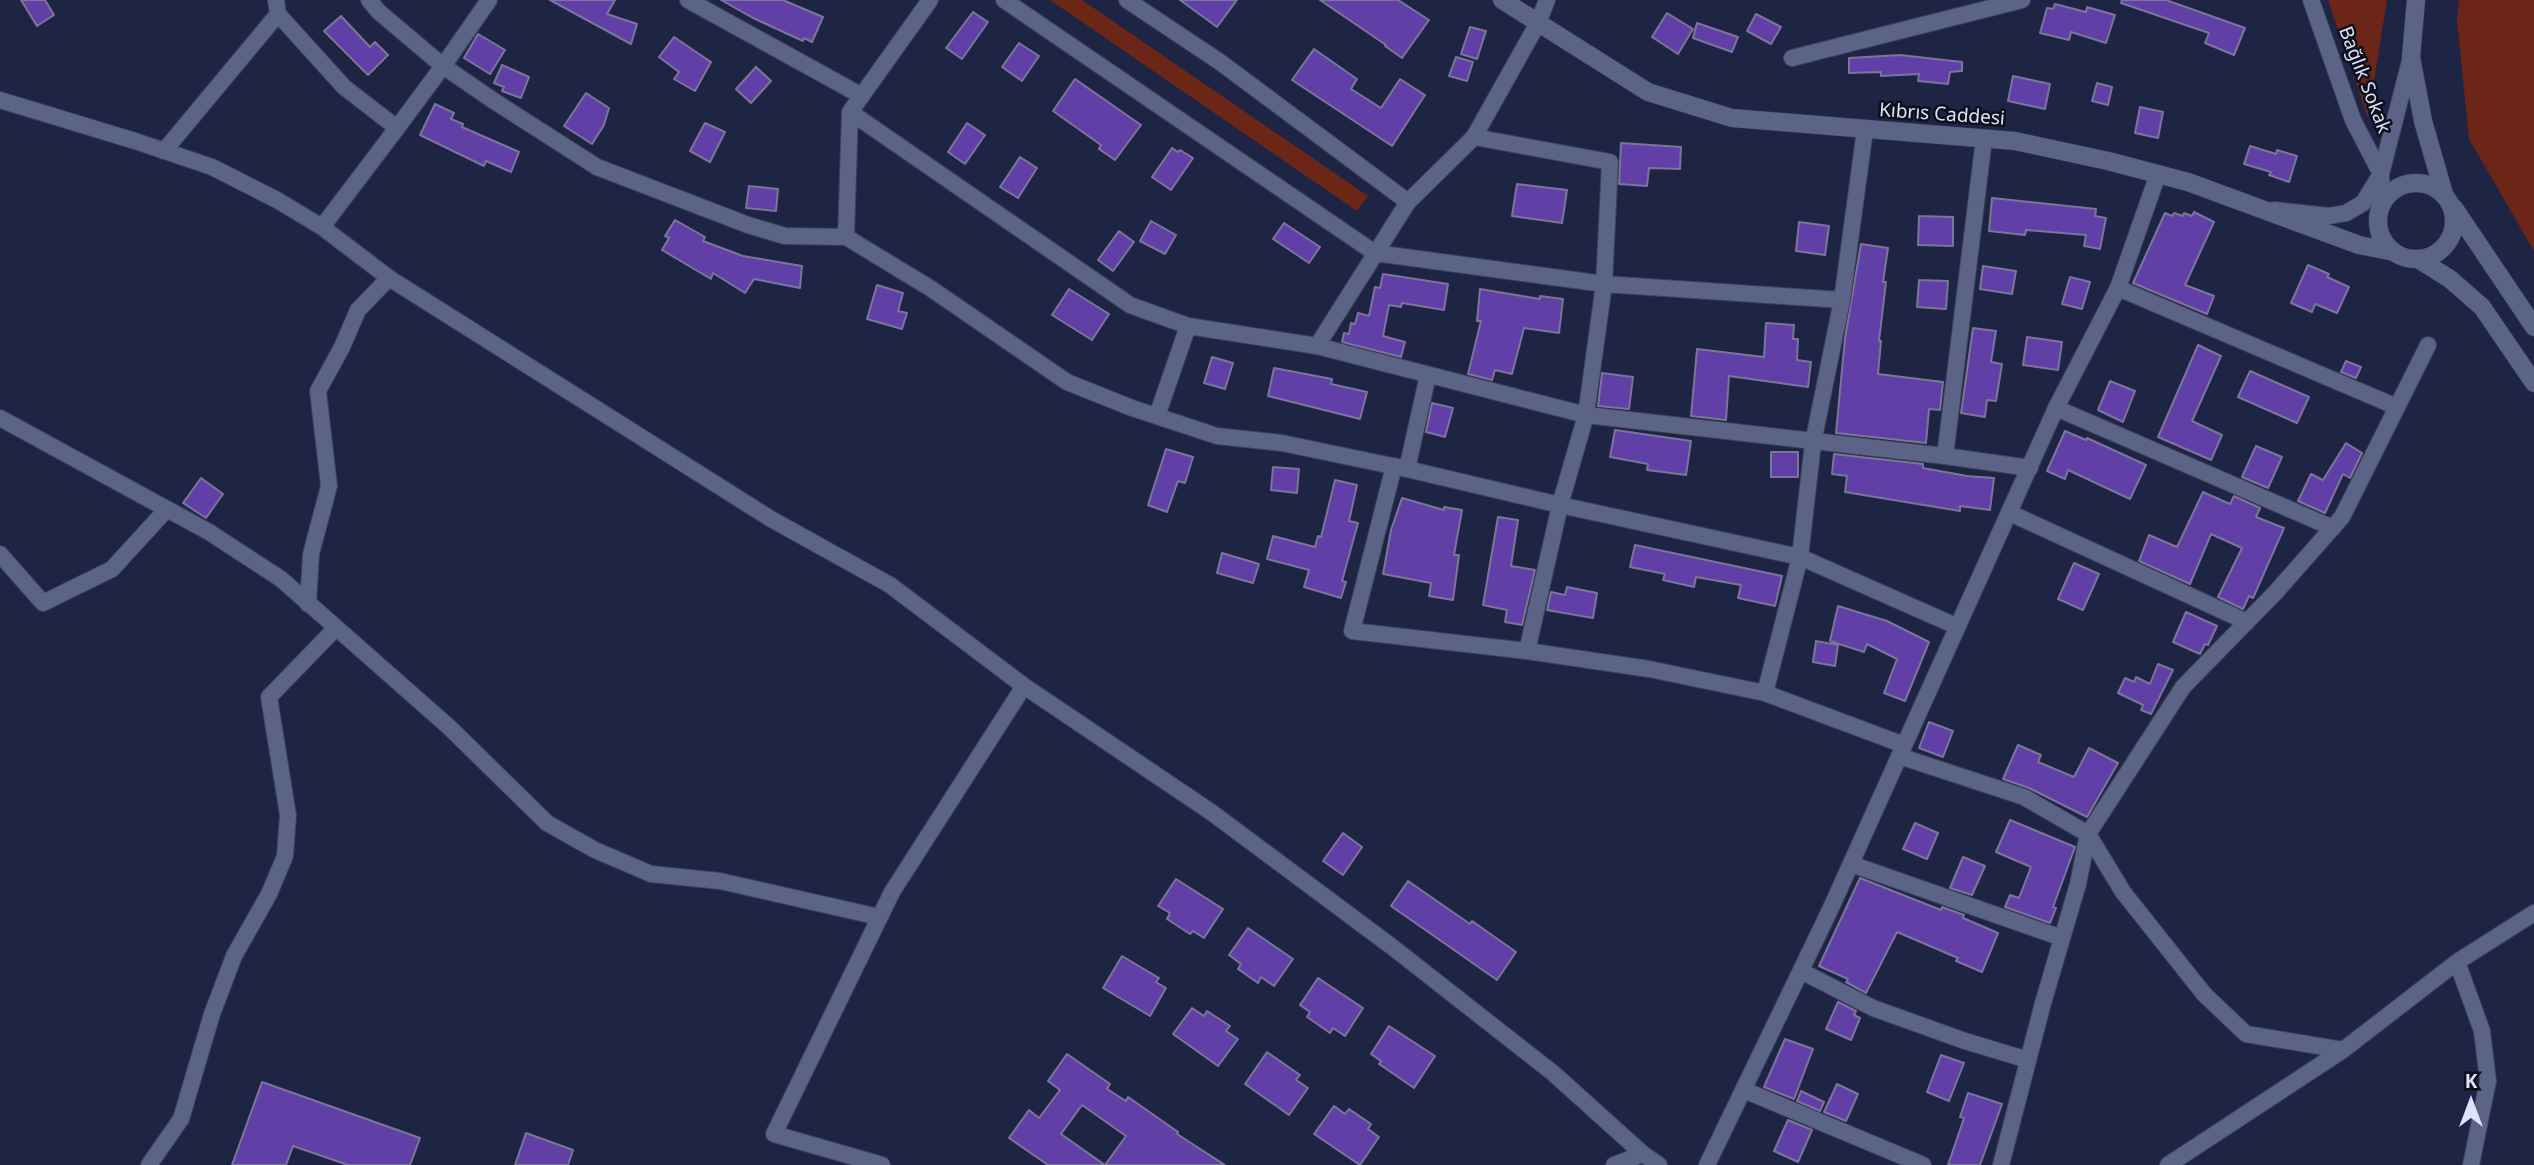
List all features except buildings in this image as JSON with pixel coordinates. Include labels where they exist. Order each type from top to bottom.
[{"type":"main road","name":"Kıbrıs Caddesi","points":[[1503,0],[1648,92],[1732,118],[2015,141],[2158,174],[2359,245],[2394,252]]},
{"type":"main road","points":[[2416,0],[2411,57],[2423,121],[2448,199],[2454,229],[2441,250],[2430,257],[2418,259],[2405,258],[2394,252],[2385,243],[2380,232],[2378,219],[2381,207],[2397,188],[2409,184],[2433,187],[2448,199],[2534,327]]},
{"type":"main road","points":[[2418,259],[2450,279],[2482,307],[2534,383]]},
{"type":"street","points":[[369,0],[379,12],[443,66],[597,167],[747,225],[785,236],[846,237],[941,295],[1067,382],[1217,436],[1282,443],[1800,557],[1956,626]]},
{"type":"street","points":[[322,227],[489,0]]},
{"type":"street","points":[[688,0],[862,96]]},
{"type":"street","points":[[846,237],[850,112],[930,0]]},
{"type":"street","points":[[1004,0],[1375,253],[1604,284],[1842,300]]},
{"type":"street","points":[[1127,0],[1220,62],[1408,202]]},
{"type":"street","points":[[1317,346],[1408,202],[1474,137],[1538,23],[1547,0]]},
{"type":"street","points":[[1792,58],[2022,0]]},
{"type":"street","name":"Bağlık Sokak","points":[[2311,0],[2353,120],[2381,174]]},
{"type":"street","points":[[164,151],[277,7],[344,87],[397,128]]},
{"type":"street","points":[[2381,207],[2381,174],[2411,57]]},
{"type":"street","points":[[0,100],[212,167],[277,200],[322,227],[389,278],[771,519],[890,585],[1024,685],[1211,812],[1391,946],[1553,1073],[1643,1154],[1659,1165]]},
{"type":"street","points":[[850,112],[1130,305],[1188,326],[1317,346],[1586,415],[2030,468]]},
{"type":"street","points":[[1765,693],[1800,557],[1813,443],[1842,300],[1865,130]]},
{"type":"street","points":[[1474,137],[1610,162],[1604,284],[1586,415],[1559,505],[1527,651]]},
{"type":"street","points":[[1945,456],[1984,139]]},
{"type":"street","points":[[1707,1165],[1851,864],[2056,408],[2118,288],[2158,174]]},
{"type":"street","points":[[2262,209],[2329,216],[2346,213],[2363,203],[2381,174]]},
{"type":"street","points":[[308,604],[311,554],[329,486],[318,391],[342,348],[358,310],[389,278]]},
{"type":"street","points":[[2118,288],[2397,407]]},
{"type":"street","points":[[1157,416],[1188,326]]},
{"type":"street","points":[[2001,1165],[2078,884],[2088,834],[2183,687],[2342,517],[2428,345]]},
{"type":"street","points":[[1428,375],[1352,631],[1527,651],[1649,669],[1765,693],[2024,797],[2088,834],[2123,892],[2204,993],[2246,1034],[2343,1050]]},
{"type":"street","points":[[2056,408],[2333,527]]},
{"type":"street","points":[[0,418],[209,532],[281,579],[449,727],[506,786],[547,823],[595,850],[651,874],[720,881],[880,917]]},
{"type":"street","points":[[0,554],[43,603],[112,569],[166,509]]},
{"type":"street","points":[[2010,513],[2246,622]]},
{"type":"street","points":[[149,1165],[181,1119],[212,1014],[234,956],[268,894],[285,856],[288,815],[268,697],[335,629]]},
{"type":"street","points":[[882,1165],[774,1134],[892,892],[1024,685]]},
{"type":"street","points":[[1851,864],[2062,938]]},
{"type":"street","points":[[2168,1165],[2343,1050],[2456,962],[2534,913]]},
{"type":"street","points":[[2456,962],[2482,1031],[2487,1081],[2471,1165]]},
{"type":"street","points":[[1801,971],[1873,1008],[2028,1060]]},
{"type":"street","points":[[1744,1090],[1923,1165]]},
{"type":"street","points":[[1615,1165],[1643,1154]]},
{"type":"shaded area","points":[[1050,0],[1082,0],[1368,196],[1357,211]]},
{"type":"shaded area","points":[[2328,0],[2387,0],[2368,118]]},
{"type":"shaded area","points":[[2459,0],[2534,0],[2534,251],[2469,139],[2457,20]]}]
